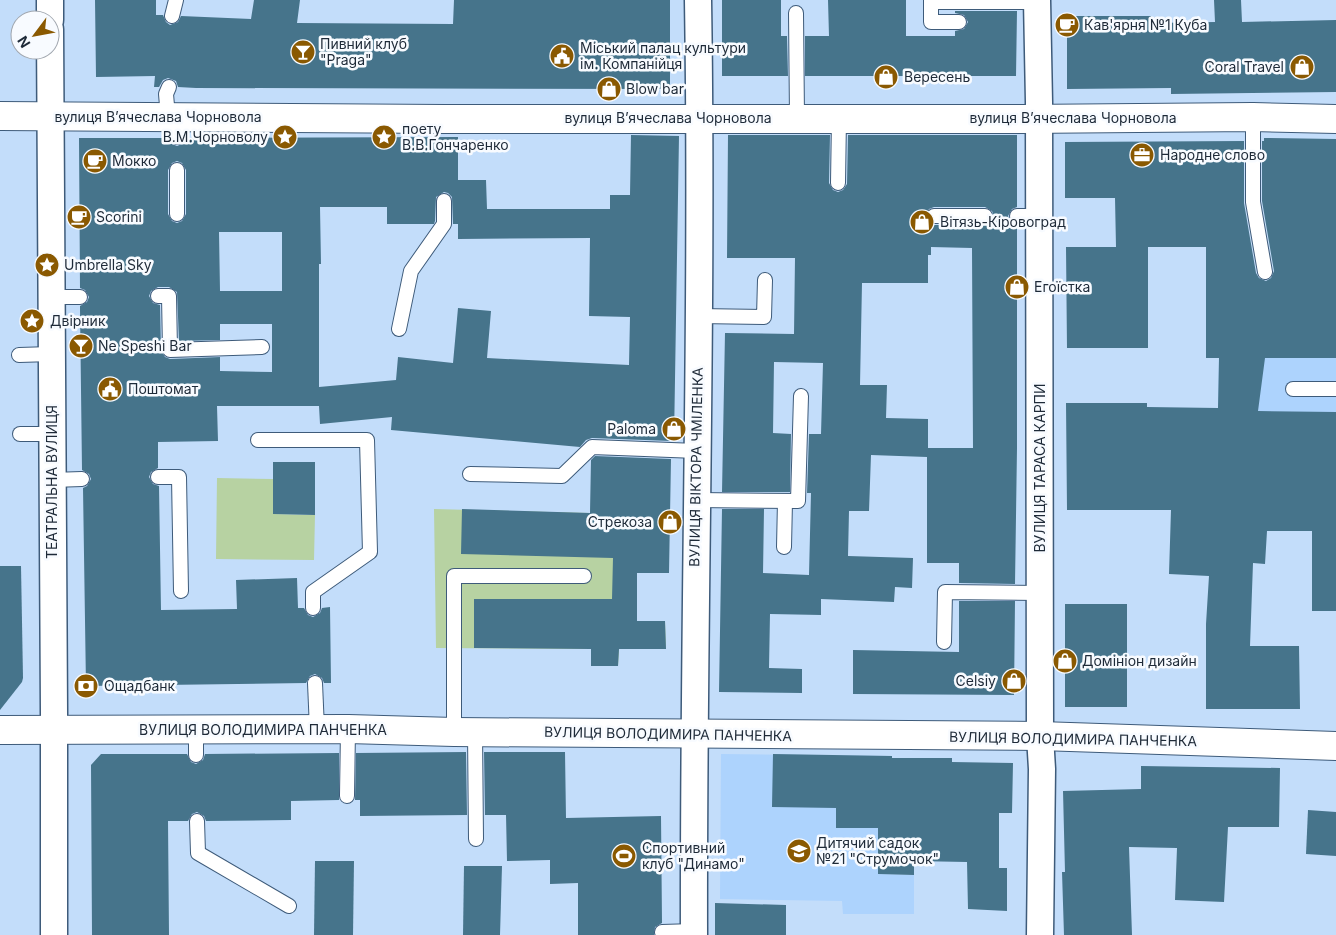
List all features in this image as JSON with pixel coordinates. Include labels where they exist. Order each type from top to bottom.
[{"type":"street","name":"ВУЛИЦЯ ВІКТОРА ЧМІЛЕНКА","points":[[694,933],[696,451],[701,118],[698,0]]},
{"type":"street","name":"ВУЛИЦЯ ТАРАСА КАРПИ","points":[[1037,1],[1039,119],[1028,216],[1040,593],[1040,736],[1042,769],[1040,935]]},
{"type":"street","name":"ТЕАТРАЛЬНА ВУЛИЦЯ","points":[[50,60],[54,935]]},
{"type":"street","name":"вулиця Вʼячеслава Чорновола","points":[[0,116],[174,124],[444,124],[701,118],[1039,119],[1253,117],[1336,119]]},
{"type":"street","name":"ВУЛИЦЯ ВОЛОДИМИРА ПАНЧЕНКА","points":[[0,730],[54,730],[196,742],[317,729],[464,732],[1040,736],[1336,746]]},
{"type":"lane","points":[[172,16],[176,0]]},
{"type":"lane","points":[[959,22],[931,22],[931,1],[1037,1]]},
{"type":"lane","points":[[796,13],[797,118]]},
{"type":"lane","points":[[170,87],[166,94],[174,124]]},
{"type":"lane","points":[[1253,117],[1253,202],[1265,272]]},
{"type":"lane","points":[[838,183],[839,118]]},
{"type":"lane","points":[[177,170],[178,214]]},
{"type":"lane","points":[[399,329],[411,271],[444,224],[444,201]]},
{"type":"lane","points":[[934,216],[985,216]]},
{"type":"lane","points":[[698,316],[764,316],[765,280]]},
{"type":"lane","points":[[51,297],[80,296]]},
{"type":"lane","points":[[158,296],[169,296],[170,350],[262,348]]},
{"type":"lane","points":[[20,355],[52,354]]},
{"type":"lane","points":[[1293,389],[1336,389]]},
{"type":"lane","points":[[696,500],[798,501],[801,396]]},
{"type":"lane","points":[[20,434],[52,434]]},
{"type":"lane","points":[[258,440],[368,440],[370,552],[313,592],[313,608]]},
{"type":"lane","points":[[470,474],[562,476],[592,447],[696,451]]},
{"type":"lane","points":[[158,477],[179,476],[180,591]]},
{"type":"lane","points":[[52,480],[82,479]]},
{"type":"lane","points":[[784,548],[785,501]]},
{"type":"lane","points":[[476,840],[464,732],[454,576],[584,576]]},
{"type":"lane","points":[[944,642],[945,592],[1040,593]]},
{"type":"lane","points":[[315,683],[317,729]]},
{"type":"lane","points":[[348,730],[348,796]]},
{"type":"lane","points":[[197,821],[198,852],[289,906]]},
{"type":"lane","points":[[662,932],[694,933]]},
{"type":"shaded area","points":[[1219,358],[1336,358],[1336,473],[1218,408]]},
{"type":"shaded area","name":"Дитячий садок №21 \"Струмочок\"","points":[[721,754],[892,756],[891,829],[878,829],[878,874],[914,875],[914,914],[843,914],[842,901],[720,899]]},
{"type":"green space","points":[[217,478],[273,479],[274,514],[315,515],[314,560],[216,559]]},
{"type":"green space","points":[[434,509],[590,513],[626,558],[625,599],[637,599],[637,621],[665,621],[666,649],[619,649],[618,666],[591,666],[591,649],[436,648]]},
{"type":"building","points":[[95,0],[156,0],[156,15],[163,15],[166,22],[170,25],[178,22],[181,16],[251,19],[254,0],[300,0],[297,23],[453,24],[454,0],[670,0],[670,89],[196,88],[178,87],[176,81],[168,78],[163,80],[159,87],[154,87],[155,76],[96,77]]},
{"type":"building","points":[[722,0],[781,0],[781,36],[787,36],[788,76],[722,76]]},
{"type":"building","points":[[828,0],[906,0],[906,36],[955,36],[955,31],[964,29],[968,22],[964,15],[955,13],[955,11],[1017,11],[1016,76],[805,76],[805,36],[829,36]]},
{"type":"building","points":[[1214,0],[1241,0],[1242,22],[1336,20],[1336,92],[1171,94],[1171,88],[1067,89],[1067,16],[1151,16],[1151,23],[1215,22]]},
{"type":"building","points":[[631,135],[679,136],[674,440],[592,438],[586,440],[580,447],[391,430],[392,417],[320,424],[319,406],[217,406],[218,441],[158,442],[158,468],[151,472],[149,477],[153,484],[159,486],[161,610],[237,609],[236,580],[297,578],[298,608],[304,608],[308,615],[313,617],[320,613],[322,608],[330,607],[331,683],[324,683],[322,678],[315,674],[310,676],[306,683],[86,686],[83,488],[87,486],[91,479],[89,474],[82,470],[80,306],[87,302],[89,297],[85,290],[80,288],[79,138],[168,138],[172,144],[177,146],[182,144],[186,138],[458,137],[458,180],[486,180],[487,209],[610,209],[610,195],[630,195]],"holes":[[[177,161],[182,163],[186,170],[186,214],[182,221],[177,223],[172,221],[168,214],[168,170],[172,163]],[[444,192],[452,197],[453,224],[458,224],[458,239],[590,238],[589,316],[630,317],[629,365],[487,358],[491,311],[458,308],[453,363],[398,357],[396,380],[319,387],[320,207],[387,207],[387,224],[434,224],[436,197]],[[219,232],[282,232],[282,291],[220,291]],[[158,287],[169,287],[177,292],[179,341],[220,340],[220,324],[272,324],[272,372],[220,371],[220,357],[170,359],[165,357],[161,350],[160,305],[153,303],[149,296],[151,291]]]},
{"type":"building","points":[[728,135],[830,135],[829,183],[833,190],[838,192],[843,190],[847,184],[848,135],[1017,135],[1017,207],[1012,209],[1008,216],[1010,221],[1017,225],[1015,584],[959,583],[959,563],[927,563],[927,457],[871,455],[869,511],[849,511],[848,556],[913,558],[912,588],[895,587],[894,602],[821,599],[821,615],[770,614],[769,668],[802,669],[802,693],[719,692],[722,509],[764,509],[763,573],[809,575],[811,493],[807,493],[809,434],[821,434],[823,363],[774,362],[773,433],[791,434],[790,492],[722,492],[725,333],[794,334],[795,258],[727,258]],"holes":[[[934,207],[985,207],[992,211],[994,216],[992,221],[985,225],[934,225],[927,221],[925,216],[929,209]],[[931,247],[972,248],[973,448],[928,448],[928,419],[886,418],[887,385],[860,385],[862,283],[928,283],[928,255],[931,255]]]},
{"type":"building","points":[[1264,138],[1336,139],[1336,358],[1265,358],[1258,411],[1336,412],[1336,611],[1312,611],[1312,531],[1267,531],[1265,564],[1253,563],[1250,646],[1299,646],[1300,709],[1206,709],[1206,624],[1209,576],[1169,574],[1171,510],[1067,510],[1066,403],[1147,403],[1147,407],[1218,408],[1219,358],[1206,358],[1206,247],[1148,247],[1148,348],[1067,348],[1066,247],[1116,247],[1115,198],[1065,198],[1065,142],[1244,141],[1244,203],[1256,273],[1259,278],[1266,281],[1271,278],[1274,271],[1262,201],[1262,141],[1264,141]]},
{"type":"building","points":[[595,456],[671,459],[669,573],[637,573],[637,621],[665,621],[666,649],[619,649],[618,666],[591,666],[591,649],[474,648],[474,599],[612,599],[613,558],[461,554],[462,509],[590,513],[591,460]]},
{"type":"building","points":[[273,462],[315,462],[315,515],[273,514]]},
{"type":"building","points":[[0,566],[21,566],[23,678],[22,682],[0,710]]},
{"type":"building","points":[[959,601],[1015,601],[1014,695],[853,694],[853,650],[959,652]]},
{"type":"building","points":[[1065,604],[1127,604],[1127,707],[1065,707]]},
{"type":"building","points":[[466,752],[467,815],[360,816],[360,800],[355,800],[356,753]]},
{"type":"building","points":[[484,752],[565,752],[566,818],[661,816],[662,923],[655,927],[654,935],[578,935],[578,883],[550,884],[550,860],[507,861],[506,815],[485,815]]},
{"type":"building","points":[[339,753],[339,800],[291,801],[291,820],[206,821],[204,816],[197,812],[192,814],[188,821],[168,821],[169,935],[92,935],[91,765],[101,754],[187,754],[191,762],[196,764],[203,760],[205,754]]},
{"type":"building","points":[[773,754],[952,758],[952,762],[1013,763],[1012,813],[999,813],[999,868],[1007,868],[1007,911],[968,909],[967,862],[914,861],[914,875],[878,874],[878,828],[836,828],[836,808],[772,807]]},
{"type":"building","points":[[1141,766],[1280,768],[1279,827],[1228,827],[1224,902],[1175,900],[1177,848],[1129,847],[1132,935],[1064,935],[1062,872],[1065,872],[1063,791],[1141,789]]},
{"type":"building","points":[[1308,810],[1336,812],[1336,856],[1306,854]]},
{"type":"building","points":[[315,861],[354,861],[353,935],[314,935]]},
{"type":"building","points":[[464,866],[502,866],[500,935],[463,935]]},
{"type":"building","points":[[715,903],[786,905],[786,935],[715,935]]},
{"type":"place","name":"Кав'ярня №1 Куба","points":[[1067,25]]},
{"type":"place","name":"Пивний клуб \"Praga\"","points":[[303,52]]},
{"type":"place","name":"Міський палац культури ім. Компанійця","points":[[562,56]]},
{"type":"place","name":"Coral Travel","points":[[1302,67]]},
{"type":"place","name":"Вересень","points":[[886,77]]},
{"type":"place","name":"Blow bar","points":[[609,89]]},
{"type":"place","name":"В.М.Чорноволу","points":[[285,137]]},
{"type":"place","name":"поету В.В.Гончаренко","points":[[384,137]]},
{"type":"place","name":"Народне слово","points":[[1142,155]]},
{"type":"place","name":"Мокко","points":[[95,161]]},
{"type":"place","name":"Scorini","points":[[79,217]]},
{"type":"place","name":"Вітязь-Кіровоград","points":[[922,222]]},
{"type":"place","name":"Umbrella Sky","points":[[47,265]]},
{"type":"place","name":"Егоїстка","points":[[1017,287]]},
{"type":"place","name":"Двірник","points":[[32,321]]},
{"type":"place","name":"Ne Speshi Bar","points":[[81,346]]},
{"type":"place","name":"Поштомат","points":[[110,389]]},
{"type":"place","name":"Paloma","points":[[674,429]]},
{"type":"place","name":"Стрекоза","points":[[670,522]]},
{"type":"place","name":"Домініон дизайн","points":[[1065,661]]},
{"type":"place","name":"Celsiy","points":[[1014,681]]},
{"type":"place","name":"Ощадбанк","points":[[86,686]]},
{"type":"place","name":"Дитячий садок №21 \"Струмочок\"","points":[[799,851]]},
{"type":"place","name":"Спортивний клуб \"Динамо\"","points":[[624,856]]}]
